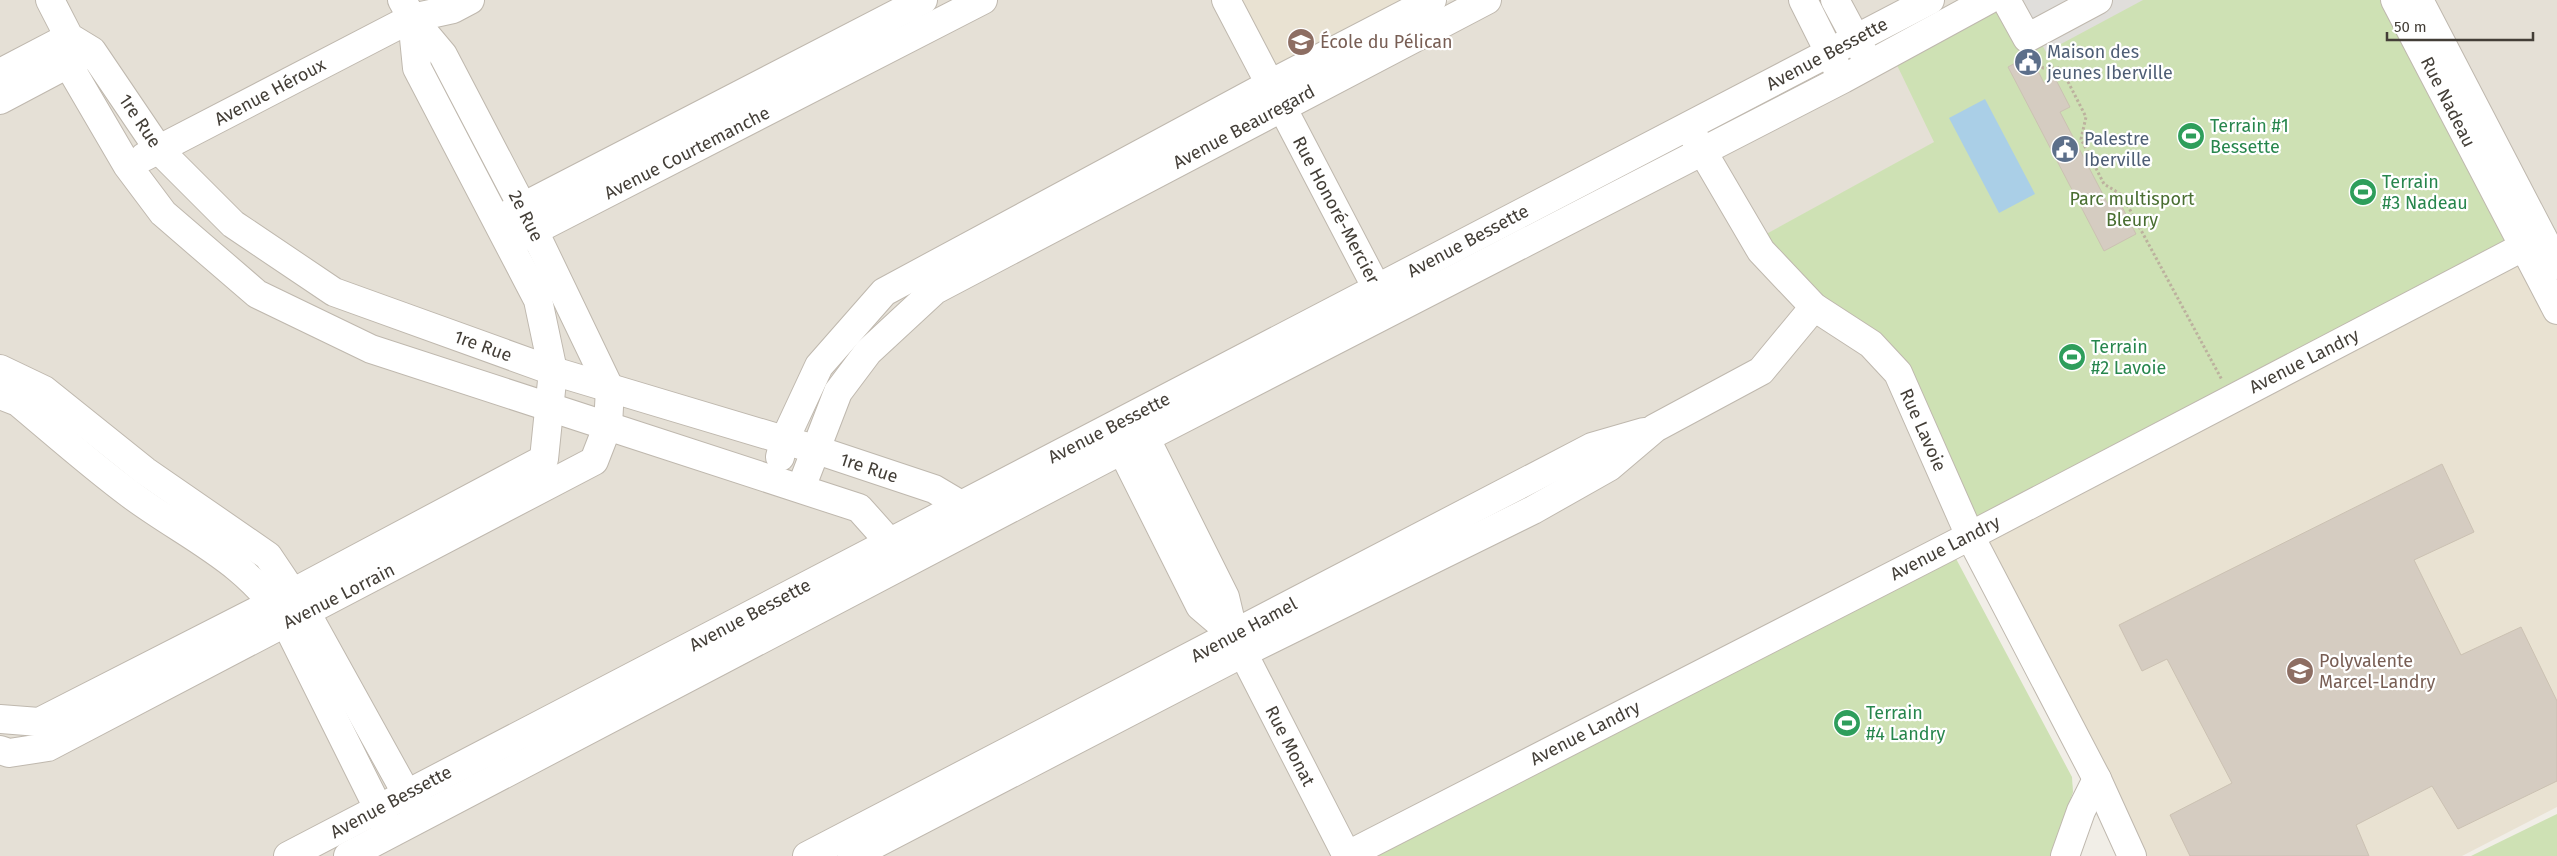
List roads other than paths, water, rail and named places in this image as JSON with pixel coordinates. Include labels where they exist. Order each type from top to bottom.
[{"type":"street","name":"1re Rue","points":[[50,0],[69,36],[92,51],[159,150],[233,224],[334,292],[553,371],[814,449],[934,488],[961,505],[980,524]]},
{"type":"street","name":"Avenue Héroux","points":[[127,165],[159,150],[415,6],[453,8],[470,0]]},
{"type":"street","name":"Avenue Courtemanche","points":[[528,220],[852,37],[924,0]]},
{"type":"street","name":"Avenue Courtemanche","points":[[502,232],[865,61],[983,0]]},
{"type":"street","name":"Rue Honoré-Mercier","points":[[1226,0],[1390,314]]},
{"type":"street","name":"Avenue Beauregard","points":[[773,479],[784,441],[819,366],[884,292],[997,245],[1276,95],[1432,0]]},
{"type":"street","name":"Avenue Beauregard","points":[[1276,95],[1487,0]]},
{"type":"street","points":[[1803,0],[1843,79]]},
{"type":"street","points":[[1835,0],[1870,64]]},
{"type":"street","name":"Avenue Bessette","points":[[348,856],[980,524],[1128,432],[1377,288],[1930,0]]},
{"type":"street","name":"Avenue Bessette","points":[[288,856],[961,505],[1390,314],[1702,150],[1843,79],[1988,0]]},
{"type":"street","points":[[2006,0],[2027,38],[2098,0]]},
{"type":"street","name":"Rue Nadeau","points":[[2395,0],[2532,242],[2557,265]]},
{"type":"street","name":"Rue Nadeau","points":[[2419,0],[2532,242],[2557,310]]},
{"type":"street","name":"2e Rue","points":[[415,6],[443,55],[528,220],[610,389],[608,425]]},
{"type":"street","name":"2e Rue","points":[[415,6],[417,68],[538,300],[553,371],[551,407]]},
{"type":"street","name":"1re Rue","points":[[69,36],[68,64],[127,165],[163,213],[257,294],[371,349],[859,508],[908,562]]},
{"type":"street","points":[[0,73],[69,36]]},
{"type":"street","points":[[852,37],[865,61]]},
{"type":"street","points":[[0,100],[92,51]]},
{"type":"street","name":"Rue Lavoie","points":[[1688,126],[1761,251],[1814,307],[1871,344],[1898,373],[1970,536],[2097,779],[2132,856]]},
{"type":"street","name":"Avenue Landry","points":[[1347,856],[1970,536],[2532,242]]},
{"type":"street","name":"Avenue Beauregard","points":[[800,488],[838,392],[868,352],[935,290],[997,245]]},
{"type":"street","name":"Avenue Hamel","points":[[807,856],[844,851],[1238,644],[1533,510],[1609,467],[1655,428],[1761,371],[1814,307]]},
{"type":"street","points":[[0,369],[44,390],[145,471],[268,556],[391,834]]},
{"type":"street","points":[[0,394],[18,402],[130,494],[244,571],[290,608],[407,794],[419,819]]},
{"type":"street","name":"Avenue Lorrain","points":[[290,608],[544,459],[551,407]]},
{"type":"street","name":"Avenue Lorrain","points":[[0,750],[9,753],[290,608],[594,461],[608,425]]},
{"type":"street","name":"Rue Monat","points":[[1128,432],[1200,606],[1238,644],[1347,856]]},
{"type":"street","points":[[130,494],[145,471]]},
{"type":"street","points":[[635,675],[648,699]]},
{"type":"street","points":[[0,720],[44,735]]},
{"type":"street","points":[[2065,856],[2081,811],[2097,779]]},
{"type":"water","points":[[1985,99],[2035,194],[1999,213],[1949,118]]},
{"type":"place","name":"École du Pélican","points":[[1301,42]]},
{"type":"place","name":"Maison des jeunes Iberville","points":[[2028,62]]},
{"type":"place","name":"Terrain #1 Bessette","points":[[2191,136]]},
{"type":"place","name":"Palestre Iberville","points":[[2065,149]]},
{"type":"place","name":"Terrain #3 Nadeau","points":[[2363,192]]},
{"type":"place","name":"Terrain #2 Lavoie","points":[[2072,357]]},
{"type":"place","name":"Polyvalente Marcel-Landry","points":[[2300,671]]},
{"type":"place","name":"Terrain #4 Landry","points":[[1847,723]]},
{"type":"park label","name":"Parc multisport Bleury","points":[[2132,209]]}]
